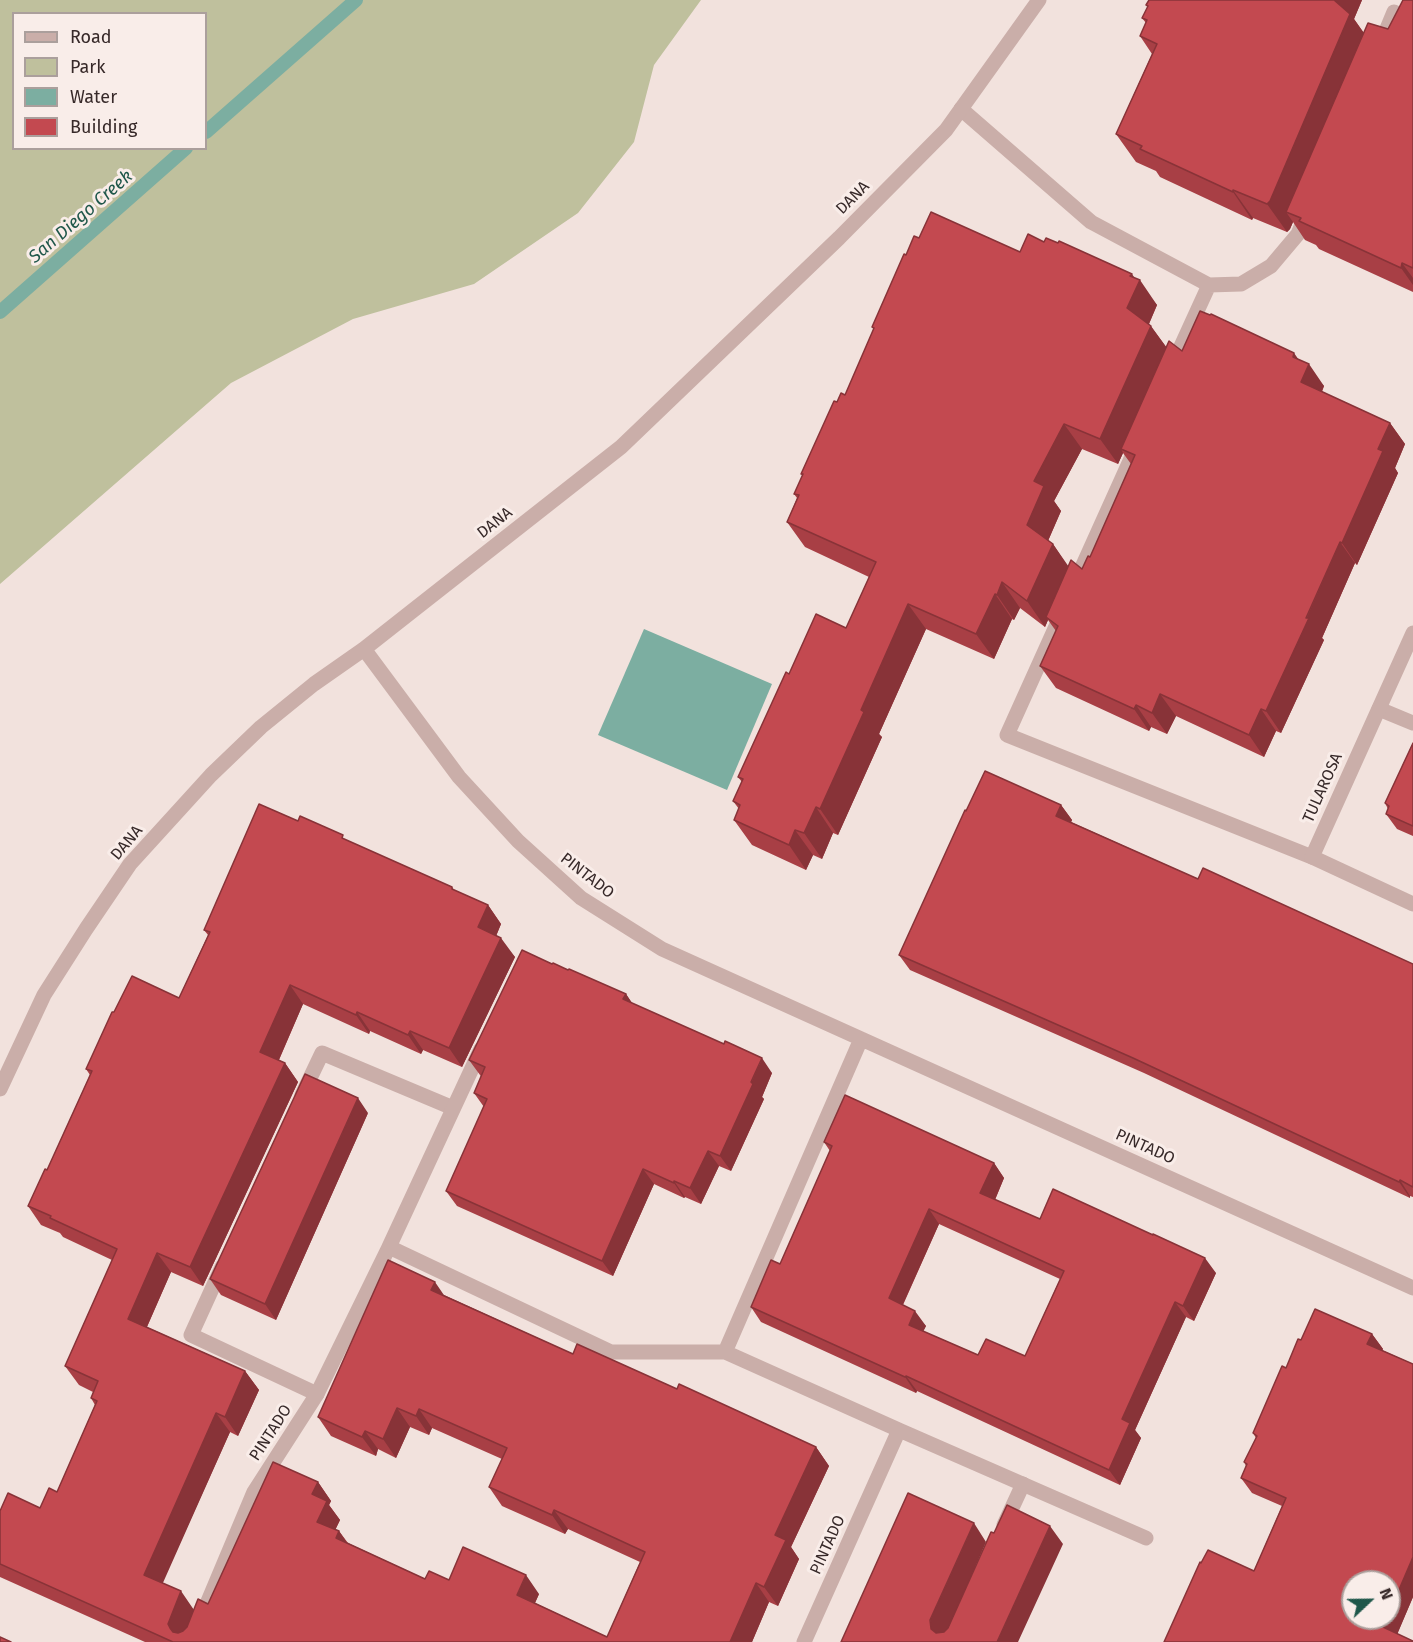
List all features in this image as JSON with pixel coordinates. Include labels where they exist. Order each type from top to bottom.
[{"type":"street","name":"DANA","points":[[0,1089],[44,995],[86,929],[130,864],[211,776],[261,727],[314,684],[364,649],[621,447],[839,238],[946,130],[1040,0]]},
{"type":"street","points":[[1371,65],[1397,6],[1413,21]]},
{"type":"street","points":[[961,110],[1091,222],[1209,285],[1241,284],[1271,266],[1298,234],[1312,203]]},
{"type":"street","points":[[1166,381],[1209,285]]},
{"type":"street","points":[[1142,434],[1007,735],[1312,857],[1413,904]]},
{"type":"street","name":"TULAROSA","points":[[1312,857],[1413,633]]},
{"type":"street","name":"PINTADO","points":[[364,649],[459,777],[518,841],[581,898],[662,949],[1413,1288]]},
{"type":"street","points":[[1379,709],[1413,723]]},
{"type":"street","name":"PINTADO","points":[[191,1642],[254,1492],[317,1394],[389,1247],[487,1037]]},
{"type":"street","points":[[725,1352],[861,1039]]},
{"type":"street","points":[[297,1107],[322,1053],[453,1108]]},
{"type":"street","points":[[389,1247],[611,1352],[725,1352],[1146,1538]]},
{"type":"street","points":[[226,1259],[191,1335],[317,1394]]},
{"type":"street","name":"PINTADO","points":[[804,1642],[899,1430]]},
{"type":"street","points":[[999,1537],[1023,1484]]},
{"type":"green space","points":[[0,0],[701,0],[654,65],[634,142],[578,213],[474,284],[353,319],[231,383],[0,584]]},
{"type":"water","points":[[644,629],[772,684],[727,790],[598,735]]},
{"type":"building","points":[[1149,0],[1334,0],[1350,14],[1267,204],[1233,190],[1233,192],[1140,149],[1142,146],[1116,134],[1157,44],[1140,36],[1147,20],[1142,18]]},
{"type":"building","points":[[1403,0],[1413,0],[1413,268],[1402,263],[1401,268],[1299,221],[1301,218],[1286,212],[1368,23],[1388,29]]},
{"type":"building","points":[[931,212],[1020,252],[1028,234],[1044,242],[1046,238],[1058,243],[1059,241],[1132,274],[1130,276],[1140,280],[1127,308],[1151,326],[1100,439],[1064,424],[1034,481],[1044,486],[1027,525],[1053,544],[1027,601],[1002,582],[976,634],[908,604],[861,710],[864,712],[820,809],[816,807],[804,833],[795,830],[789,845],[734,820],[740,805],[733,801],[743,779],[738,777],[786,672],[789,674],[816,614],[846,628],[876,562],[787,522],[799,495],[794,494],[803,474],[801,474],[834,401],[837,402],[841,393],[845,395],[904,254],[906,255],[914,236],[919,238]]},
{"type":"building","points":[[1200,311],[1294,353],[1293,357],[1309,364],[1301,382],[1390,423],[1378,449],[1383,451],[1306,618],[1309,618],[1266,711],[1261,709],[1249,735],[1160,694],[1152,713],[1136,705],[1134,709],[1040,666],[1058,626],[1046,617],[1071,560],[1082,569],[1088,556],[1090,557],[1135,455],[1121,449],[1169,341],[1182,351]]},
{"type":"building","points":[[1413,743],[1413,826],[1386,814],[1389,806],[1385,803]]},
{"type":"building","points":[[985,771],[1061,805],[1056,816],[1198,879],[1203,868],[1413,964],[1413,1187],[1133,1058],[899,955]]},
{"type":"building","points":[[259,804],[298,821],[300,816],[343,835],[342,838],[488,905],[478,927],[501,938],[449,1048],[410,1031],[408,1035],[357,1012],[356,1015],[290,985],[260,1052],[285,1063],[190,1267],[157,1253],[128,1319],[245,1371],[225,1417],[216,1413],[144,1575],[181,1591],[168,1624],[170,1628],[173,1632],[178,1633],[187,1627],[198,1599],[208,1604],[273,1462],[318,1482],[312,1494],[327,1501],[317,1522],[339,1531],[336,1538],[425,1579],[429,1571],[449,1580],[463,1547],[526,1575],[517,1595],[607,1637],[645,1552],[554,1510],[552,1515],[489,1487],[507,1448],[419,1409],[416,1416],[397,1408],[383,1439],[365,1431],[362,1437],[318,1417],[388,1260],[435,1282],[431,1290],[573,1354],[577,1344],[677,1389],[679,1384],[816,1447],[775,1535],[786,1540],[764,1587],[756,1583],[730,1642],[173,1642],[0,1564],[0,1511],[8,1493],[40,1508],[49,1488],[57,1492],[97,1401],[91,1398],[98,1381],[65,1366],[117,1249],[28,1206],[92,1071],[86,1069],[112,1012],[132,976],[179,998],[210,932],[204,930]]},
{"type":"building","points":[[522,950],[626,994],[623,999],[724,1044],[725,1041],[762,1058],[751,1082],[753,1084],[720,1156],[708,1151],[690,1188],[643,1169],[602,1261],[446,1191],[487,1099],[474,1093],[485,1067],[469,1060]]},
{"type":"building","points":[[305,1074],[358,1098],[265,1304],[210,1279]]},
{"type":"building","points":[[845,1095],[994,1163],[980,1193],[1040,1219],[1053,1189],[1205,1258],[1183,1306],[1175,1302],[1122,1419],[1130,1423],[1109,1470],[751,1307],[771,1260],[780,1264],[832,1146],[824,1142]],"holes":[[[929,1209],[1064,1271],[1025,1356],[986,1339],[978,1355],[909,1325],[915,1311],[889,1298]]]},
{"type":"building","points":[[1315,1309],[1372,1334],[1367,1344],[1413,1364],[1413,1557],[1401,1585],[1401,1570],[1341,1570],[1341,1630],[1389,1630],[1413,1642],[1164,1642],[1200,1562],[1208,1550],[1254,1571],[1286,1498],[1241,1478],[1247,1464],[1244,1462],[1257,1436],[1253,1433],[1282,1366],[1286,1368],[1298,1339],[1301,1340]]},
{"type":"building","points":[[908,1493],[974,1523],[930,1620],[931,1629],[936,1633],[944,1632],[948,1628],[991,1532],[994,1533],[1007,1505],[1050,1526],[997,1642],[841,1642]]},
{"type":"building","points":[[0,1637],[11,1642],[0,1642]]},
{"type":"waterway","name":"San Diego Creek","points":[[207,131],[356,0]]},
{"type":"waterway","name":"San Diego Creek","points":[[0,312],[184,150]]}]
